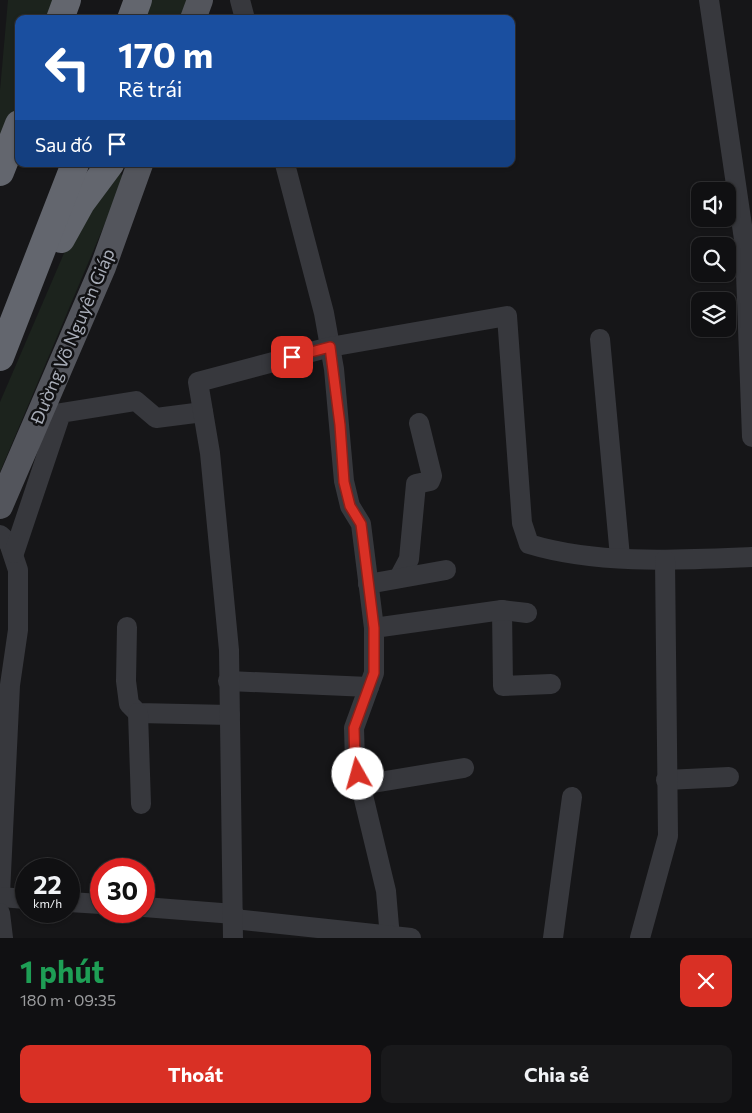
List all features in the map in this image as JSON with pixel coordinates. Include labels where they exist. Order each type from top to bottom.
[{"type":"highway","points":[[61,15],[67,0]]},
{"type":"highway","points":[[132,15],[138,0]]},
{"type":"highway","points":[[0,172],[15,134]]},
{"type":"highway","points":[[0,357],[74,167]]},
{"type":"highway","points":[[14,320],[81,203],[108,167]]},
{"type":"main road","points":[[194,15],[200,0]]},
{"type":"main road","name":"Đường Võ Nguyên Giáp","points":[[0,506],[103,267],[139,167]]},
{"type":"street","points":[[240,0],[245,15]]},
{"type":"street","points":[[709,0],[746,246],[752,437]]},
{"type":"street","points":[[286,167],[324,313],[340,425],[344,482],[350,506],[361,524],[374,628],[374,673],[354,728],[355,762],[386,891],[390,937]]},
{"type":"street","points":[[234,924],[228,681],[229,650],[210,454],[198,382],[330,347],[506,316],[522,523],[529,544],[555,552],[665,560],[752,557]]},
{"type":"street","points":[[600,339],[620,557]]},
{"type":"street","points":[[14,554],[61,413],[136,401],[156,418],[203,412]]},
{"type":"street","points":[[399,578],[409,558],[416,484],[430,481],[432,476],[419,423]]},
{"type":"street","points":[[0,535],[9,543],[18,570],[18,630],[5,683],[0,896],[15,898]]},
{"type":"street","points":[[640,938],[668,836],[665,560]]},
{"type":"street","points":[[368,584],[446,570]]},
{"type":"street","points":[[374,628],[502,610],[527,613]]},
{"type":"street","points":[[502,610],[503,686],[551,684]]},
{"type":"street","points":[[127,627],[126,681],[129,704],[138,713],[142,804]]},
{"type":"street","points":[[228,681],[369,687]]},
{"type":"street","points":[[138,713],[230,714]]},
{"type":"street","points":[[361,785],[464,768]]},
{"type":"street","points":[[666,780],[729,777]]},
{"type":"street","points":[[553,938],[572,797]]},
{"type":"street","points":[[155,909],[234,924],[411,938]]},
{"type":"street","points":[[0,914],[3,938]]},
{"type":"shaded area","points":[[8,0],[59,0],[53,15],[15,15],[15,115],[6,139],[0,141],[0,90]]},
{"type":"shaded area","points":[[143,0],[192,0],[186,15],[137,15]]},
{"type":"shaded area","points":[[119,172],[124,178],[0,472],[0,402],[71,237]]},
{"type":"route","points":[[292,357],[330,347],[340,425],[344,482],[350,506],[361,524],[374,628],[372,648],[374,673],[354,728],[355,762],[358,774]]}]
